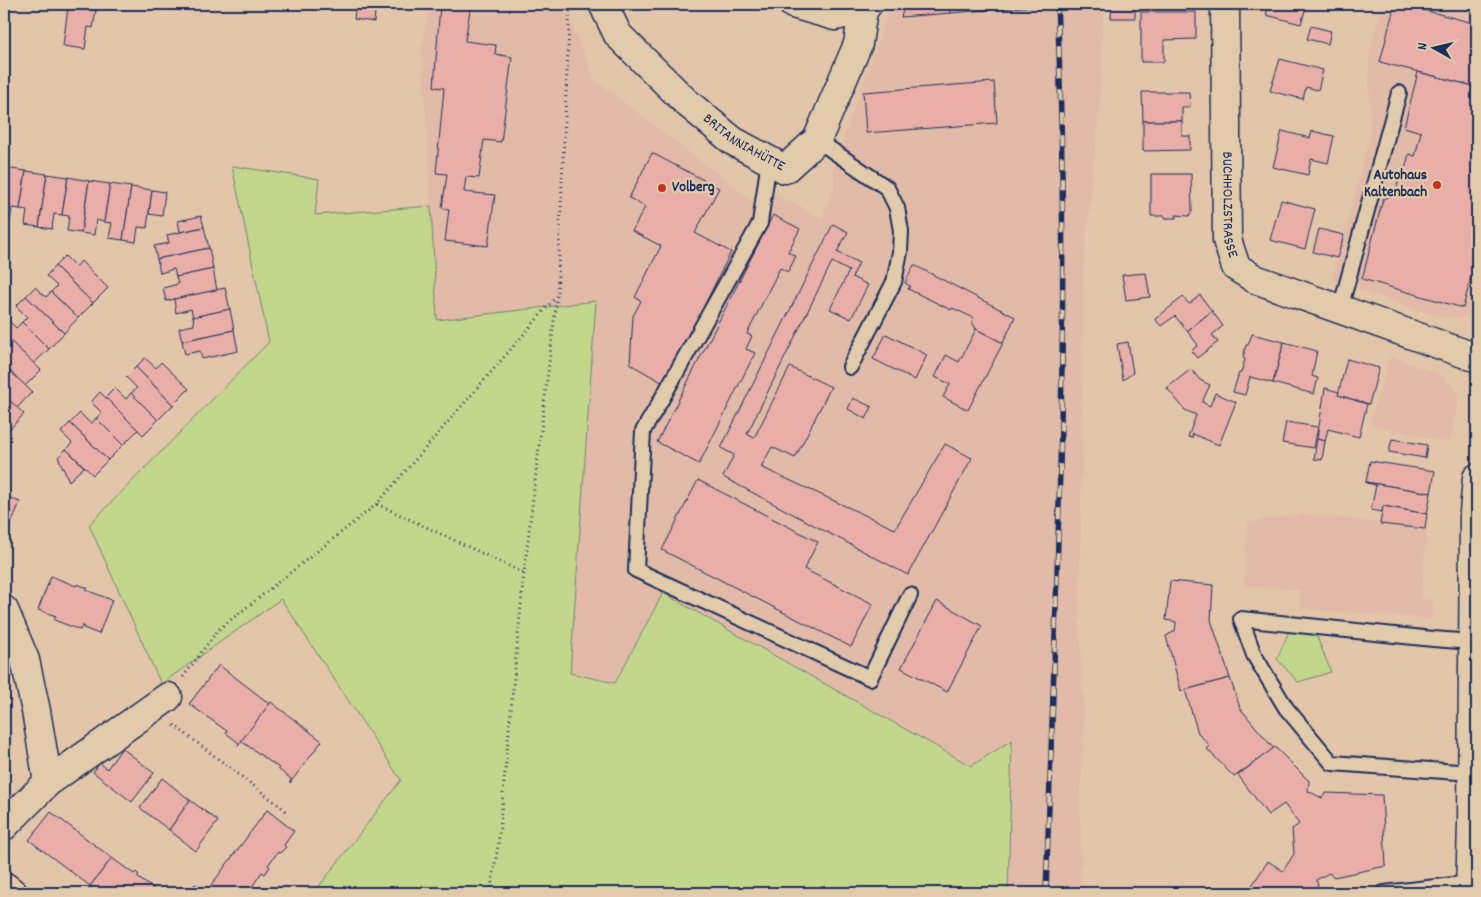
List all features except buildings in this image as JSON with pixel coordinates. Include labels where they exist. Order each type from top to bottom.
[{"type":"street","name":"BRITANNIAHÜTTE","points":[[603,4],[618,35],[686,102],[733,141],[785,169],[817,140],[858,44],[865,7]]},
{"type":"street","points":[[793,4],[835,16],[865,7]]},
{"type":"street","name":"BUCHHOLZSTRASSE","points":[[1225,4],[1227,240],[1236,266],[1255,279],[1477,358]]},
{"type":"street","points":[[1470,888],[1475,824],[1472,773],[1474,512],[1477,478]]},
{"type":"street","points":[[4,610],[25,660],[48,782]]},
{"type":"street","points":[[4,826],[48,782],[160,703]]},
{"type":"street","points":[[4,886],[13,893]]},
{"type":"lane","points":[[1340,309],[1399,94]]},
{"type":"lane","points":[[817,140],[887,188],[897,208],[901,230],[900,252],[894,282],[850,367]]},
{"type":"lane","points":[[769,160],[760,223],[643,431],[636,570],[870,678],[910,596]]},
{"type":"lane","points":[[1472,773],[1332,764],[1286,708],[1254,655],[1241,619],[1404,637],[1473,642]]},
{"type":"lane","points":[[1384,893],[1470,888]]},
{"type":"path","points":[[490,893],[498,846],[524,573],[557,296],[571,23],[570,4]]},
{"type":"path","points":[[289,814],[160,703],[218,630],[376,504],[557,296]]},
{"type":"path","points":[[376,504],[524,573]]},
{"type":"shaded area","points":[[429,4],[563,4],[595,80],[754,202],[764,189],[822,218],[834,187],[833,168],[891,4],[1103,4],[1102,80],[1083,273],[1080,626],[1084,722],[1080,803],[1081,893],[1008,893],[1011,740],[972,766],[663,593],[614,683],[570,673],[596,302],[437,320],[422,49]]},
{"type":"shaded area","points":[[1382,4],[1477,4],[1477,310],[1460,318],[1445,318],[1424,312],[1332,280],[1370,134],[1369,55]]},
{"type":"shaded area","points":[[1390,357],[1438,374],[1445,378],[1456,390],[1459,396],[1450,443],[1369,424]]},
{"type":"shaded area","points":[[1304,514],[1427,529],[1421,599],[1433,600],[1433,619],[1301,609],[1300,590],[1244,585],[1248,522]]},
{"type":"green space","points":[[232,166],[319,179],[315,215],[431,206],[437,320],[596,301],[570,673],[615,683],[663,593],[971,766],[1012,740],[1008,893],[314,893],[401,780],[281,599],[161,684],[89,525],[269,342]]},
{"type":"green space","points":[[1290,629],[1315,632],[1331,672],[1298,682],[1277,659]]},
{"type":"railway","points":[[1046,893],[1058,560],[1062,337],[1063,226],[1057,4]]},
{"type":"place","name":"Autohaus Kaltenbach","points":[[1437,185]]},
{"type":"place","name":"Volberg","points":[[662,188]]}]
